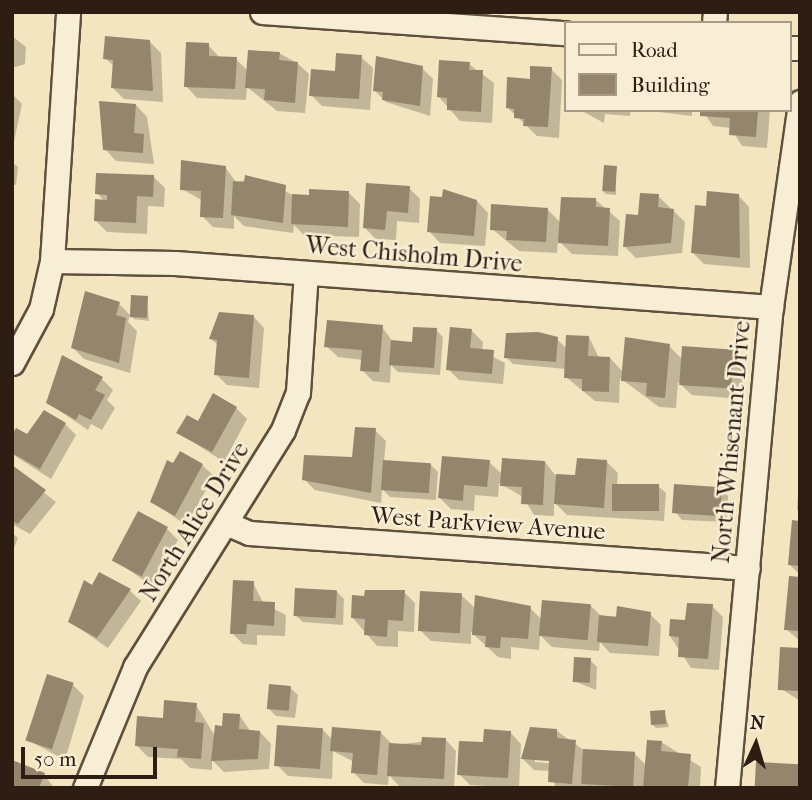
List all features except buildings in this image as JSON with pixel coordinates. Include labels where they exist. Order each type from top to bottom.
[{"type":"street","points":[[12,363],[41,309],[52,261],[68,12]]},
{"type":"street","points":[[262,12],[514,21],[564,33]]},
{"type":"street","name":"North Whisenant Drive","points":[[727,788],[771,307],[800,102]]},
{"type":"street","name":"West Chisholm Drive","points":[[52,261],[306,272],[771,307]]},
{"type":"street","name":"North Alice Drive","points":[[85,788],[135,667],[228,524],[283,430],[298,392],[306,272]]},
{"type":"street","name":"West Parkview Avenue","points":[[228,524],[248,533],[747,568]]}]
